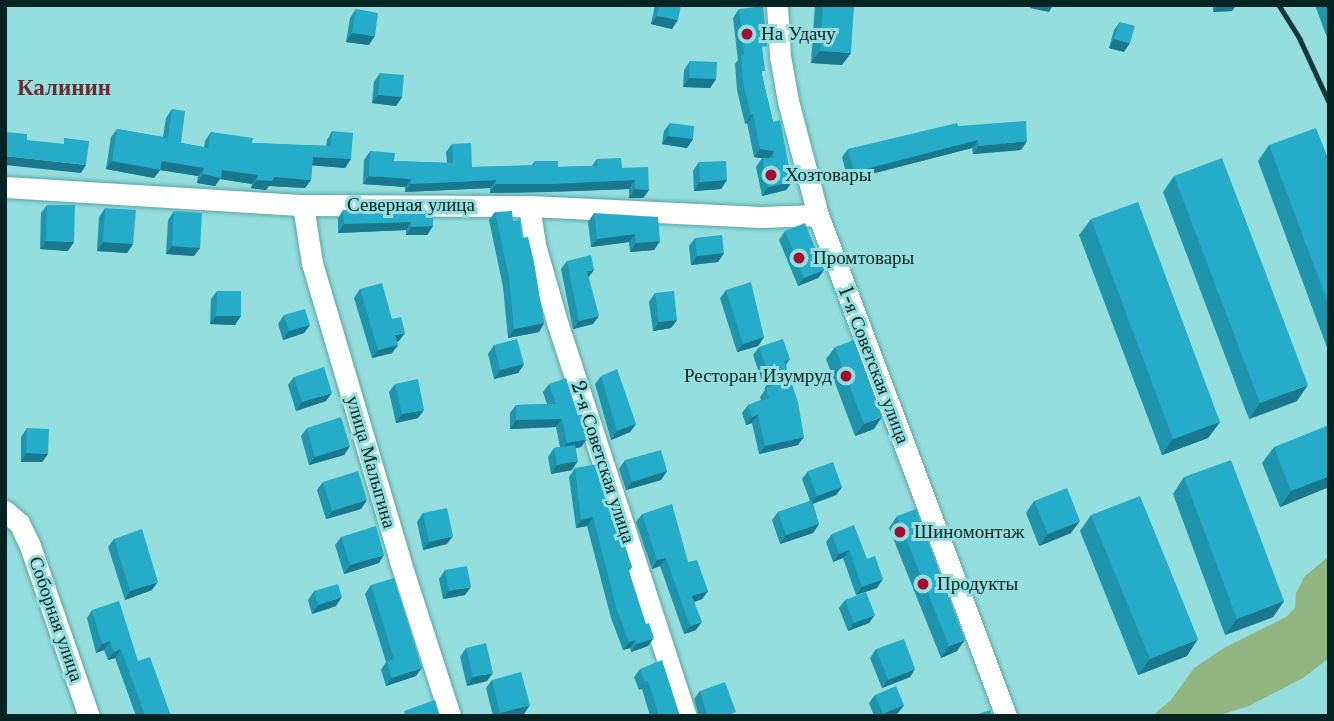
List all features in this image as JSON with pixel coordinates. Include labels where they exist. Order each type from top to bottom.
[{"type":"street","name":"1-я Советская улица","points":[[777,5],[780,57],[788,101],[818,215],[1006,716]]},
{"type":"street","name":"Северная улица","points":[[5,187],[303,205],[528,206],[761,217],[818,215]]},
{"type":"street","name":"улица Малыгина","points":[[303,205],[312,263],[400,561],[450,716]]},
{"type":"street","name":"2-я Советская улица","points":[[528,206],[535,245],[558,326],[686,716]]},
{"type":"street","name":"Соборная улица","points":[[12,517],[30,546],[89,716]]},
{"type":"green space","points":[[1329,556],[1329,658],[1303,678],[1249,706],[1216,716],[1152,716],[1171,700],[1194,668],[1224,648],[1286,617],[1295,608],[1296,593],[1304,577]]},
{"type":"building","points":[[659,5],[681,5],[678,20],[657,16]]},
{"type":"building","points":[[823,5],[854,5],[851,53],[820,51]]},
{"type":"building","points":[[763,6],[767,46],[762,47],[765,71],[761,71],[773,122],[780,120],[792,182],[768,187],[762,158],[773,158],[774,151],[760,149],[753,114],[751,115],[743,82],[741,56],[744,55],[739,9]]},
{"type":"building","points":[[356,9],[378,13],[375,36],[352,33]]},
{"type":"building","points":[[1120,22],[1135,26],[1130,43],[1114,39]]},
{"type":"building","points":[[690,61],[717,62],[716,79],[689,78]]},
{"type":"building","points":[[380,73],[404,75],[402,97],[378,95]]},
{"type":"building","points":[[172,109],[185,111],[181,143],[208,148],[211,132],[253,138],[252,143],[331,146],[332,131],[353,133],[351,159],[313,157],[311,180],[274,177],[272,181],[257,180],[258,175],[222,170],[221,178],[203,174],[204,168],[162,161],[160,170],[112,161],[117,129],[168,138]]},
{"type":"building","points":[[1026,121],[1027,141],[979,146],[978,140],[854,172],[848,149],[957,123],[958,126]]},
{"type":"building","points":[[670,123],[694,126],[693,139],[668,136]]},
{"type":"building","points":[[1316,128],[1329,161],[1329,306],[1269,145]]},
{"type":"building","points":[[5,132],[27,134],[27,140],[64,144],[64,138],[89,141],[86,165],[5,156]]},
{"type":"building","points":[[471,143],[472,167],[534,165],[535,161],[558,161],[558,167],[597,166],[597,159],[621,158],[622,168],[648,167],[649,190],[635,189],[635,180],[554,184],[496,184],[496,180],[411,184],[411,179],[369,176],[370,151],[395,153],[394,161],[453,163],[452,144]]},
{"type":"building","points":[[1222,158],[1308,385],[1260,403],[1174,176]]},
{"type":"building","points":[[726,161],[727,180],[700,182],[699,162]]},
{"type":"building","points":[[1138,202],[1220,422],[1173,439],[1091,219]]},
{"type":"building","points":[[47,205],[75,205],[74,242],[46,241]]},
{"type":"building","points":[[105,208],[136,210],[133,244],[103,242]]},
{"type":"building","points":[[343,210],[433,210],[433,226],[412,227],[411,222],[344,224]]},
{"type":"building","points":[[174,211],[202,213],[200,248],[172,246]]},
{"type":"building","points":[[512,211],[513,221],[520,220],[522,238],[528,237],[544,323],[514,329],[509,278],[495,212]]},
{"type":"building","points":[[594,213],[658,217],[660,241],[636,243],[635,234],[597,239]]},
{"type":"building","points":[[805,223],[824,270],[804,278],[785,231]]},
{"type":"building","points":[[722,235],[724,253],[697,256],[695,238]]},
{"type":"building","points":[[591,255],[594,270],[587,271],[599,316],[579,321],[567,261]]},
{"type":"building","points":[[751,282],[764,337],[743,344],[726,290]]},
{"type":"building","points":[[382,283],[392,319],[401,317],[405,333],[395,335],[398,345],[378,350],[360,289]]},
{"type":"building","points":[[217,291],[241,291],[241,316],[216,316]]},
{"type":"building","points":[[674,291],[677,320],[659,322],[655,293]]},
{"type":"building","points":[[305,309],[310,325],[289,331],[284,315]]},
{"type":"building","points":[[517,339],[524,364],[500,370],[494,345]]},
{"type":"building","points":[[783,339],[790,359],[784,361],[798,402],[804,437],[765,446],[758,415],[752,417],[748,405],[769,398],[766,388],[773,386],[759,347]]},
{"type":"building","points":[[854,340],[882,417],[864,424],[835,347]]},
{"type":"building","points":[[324,367],[332,393],[302,402],[294,377]]},
{"type":"building","points":[[617,369],[636,424],[617,431],[601,376]]},
{"type":"building","points":[[566,378],[578,415],[582,414],[587,439],[567,443],[562,419],[516,420],[516,405],[556,404],[549,384]]},
{"type":"building","points":[[418,379],[424,410],[402,414],[395,384]]},
{"type":"building","points":[[341,417],[350,446],[315,457],[307,428]]},
{"type":"building","points":[[1329,425],[1329,476],[1291,491],[1274,447]]},
{"type":"building","points":[[27,428],[49,429],[48,454],[26,453]]},
{"type":"building","points":[[575,445],[578,461],[557,465],[554,448]]},
{"type":"building","points":[[661,450],[667,471],[632,482],[625,460]]},
{"type":"building","points":[[1231,460],[1284,601],[1237,619],[1184,477]]},
{"type":"building","points":[[833,462],[842,487],[817,496],[808,471]]},
{"type":"building","points":[[598,464],[613,521],[617,520],[632,567],[628,568],[646,624],[649,623],[654,638],[637,644],[635,640],[629,642],[617,610],[593,517],[581,520],[575,468]]},
{"type":"building","points":[[358,471],[367,500],[332,511],[323,482]]},
{"type":"building","points":[[1067,488],[1080,521],[1048,534],[1034,501]]},
{"type":"building","points":[[1140,496],[1198,639],[1150,659],[1091,515]]},
{"type":"building","points":[[811,501],[819,524],[786,535],[778,512]]},
{"type":"building","points":[[672,504],[688,562],[697,560],[708,591],[692,596],[702,622],[690,626],[666,558],[657,560],[642,514]]},
{"type":"building","points":[[447,508],[453,536],[429,542],[423,513]]},
{"type":"building","points":[[916,509],[965,640],[949,646],[897,516]]},
{"type":"building","points":[[854,525],[867,559],[875,556],[883,579],[862,587],[849,550],[839,554],[832,534]]},
{"type":"building","points":[[376,526],[384,555],[350,565],[341,537]]},
{"type":"building","points":[[142,529],[158,582],[130,591],[114,539]]},
{"type":"building","points":[[467,566],[471,587],[449,591],[445,570]]},
{"type":"building","points":[[394,578],[422,668],[392,678],[387,662],[394,659],[371,585]]},
{"type":"building","points":[[338,584],[342,597],[318,605],[314,591]]},
{"type":"building","points":[[866,592],[875,615],[854,623],[845,600]]},
{"type":"building","points":[[119,601],[138,661],[150,657],[171,716],[145,716],[121,649],[114,652],[110,641],[102,644],[92,610]]},
{"type":"building","points":[[904,639],[915,669],[888,680],[876,649]]},
{"type":"building","points":[[486,643],[493,673],[473,677],[466,648]]},
{"type":"building","points":[[662,660],[680,716],[659,716],[648,681],[645,682],[640,669]]},
{"type":"building","points":[[521,672],[530,705],[500,713],[492,680]]},
{"type":"building","points":[[725,682],[736,712],[726,716],[707,716],[700,691]]},
{"type":"building","points":[[896,686],[904,705],[883,714],[875,695]]},
{"type":"building","points":[[435,700],[440,716],[405,716],[404,711]]},
{"type":"building","points":[[990,710],[992,716],[972,716]]},
{"type":"railway","points":[[1279,5],[1300,39],[1329,102]]},
{"type":"place","name":"На Удачу","points":[[747,34]]},
{"type":"place","name":"Хозтовары","points":[[771,175]]},
{"type":"place","name":"Промтовары","points":[[799,258]]},
{"type":"place","name":"Ресторан Изумруд","points":[[846,376]]},
{"type":"place","name":"Шиномонтаж","points":[[900,532]]},
{"type":"place","name":"Продукты","points":[[923,584]]},
{"type":"district","name":"Калинин","points":[[64,87]]}]
